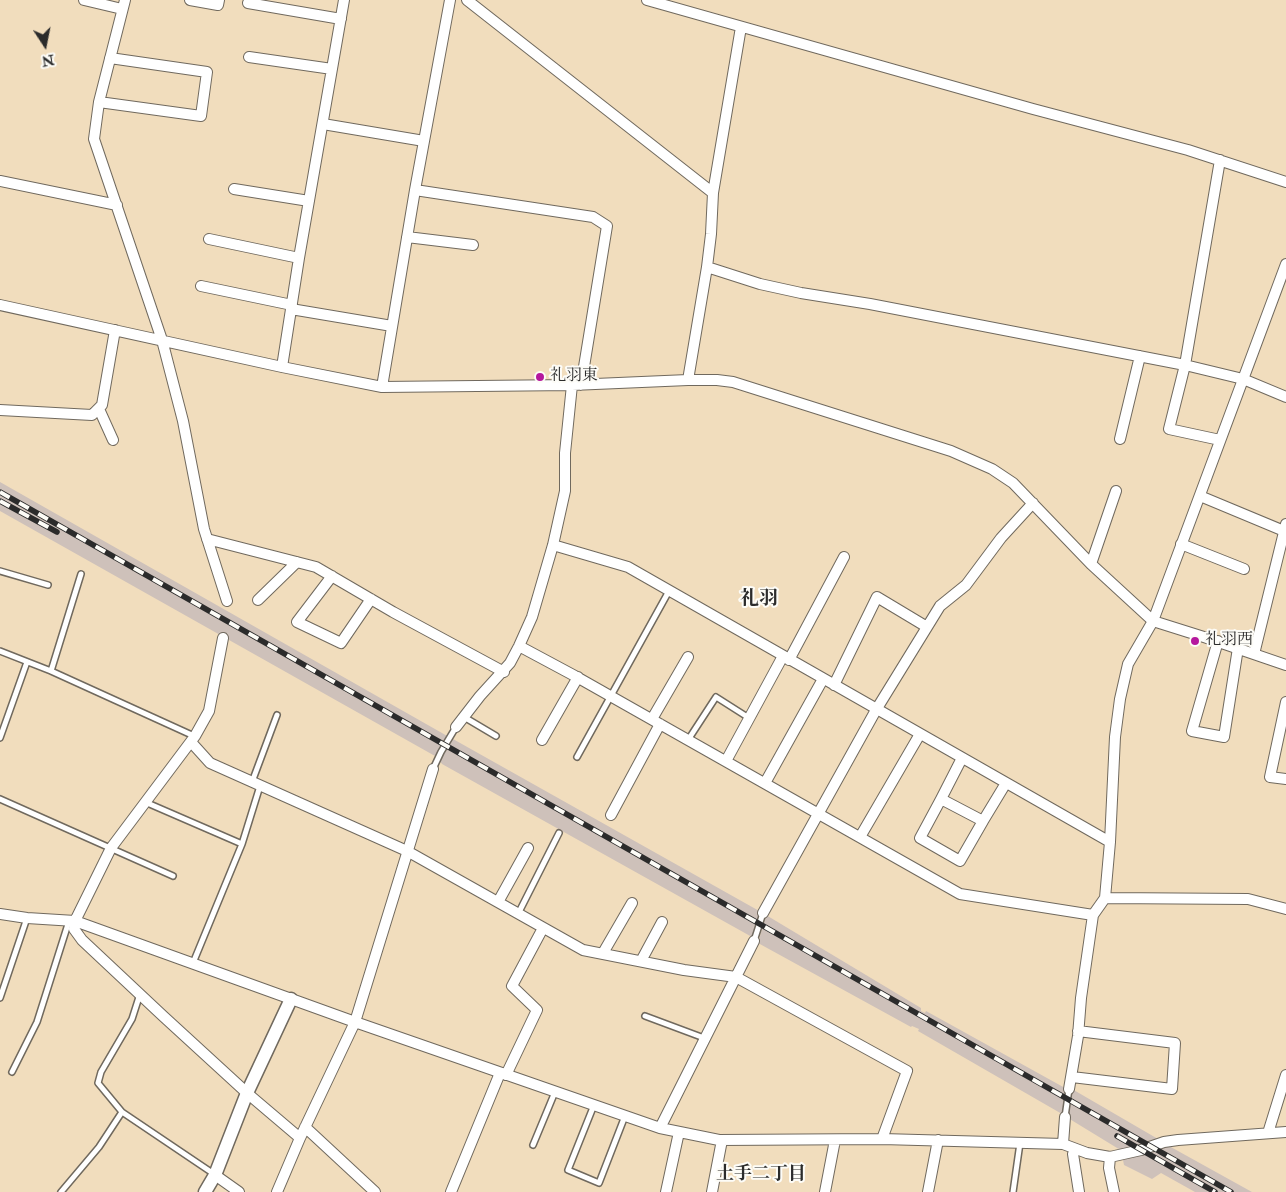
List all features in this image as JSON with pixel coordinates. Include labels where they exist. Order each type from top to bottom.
[{"type":"street","points":[[190,0],[218,6],[219,0]]},
{"type":"street","points":[[282,367],[344,0]]},
{"type":"street","points":[[382,387],[448,0]]},
{"type":"street","points":[[467,0],[713,193]]},
{"type":"street","points":[[647,0],[1033,109],[1188,150],[1286,182]]},
{"type":"street","points":[[89,1],[123,4],[99,102],[94,139],[162,340],[182,421],[207,538],[227,601]]},
{"type":"street","points":[[248,3],[341,19]]},
{"type":"street","points":[[688,380],[707,267],[713,193],[741,27]]},
{"type":"street","points":[[249,57],[332,69]]},
{"type":"street","points":[[99,102],[201,116],[207,72],[110,58]]},
{"type":"street","points":[[322,124],[424,141]]},
{"type":"street","points":[[1220,160],[1186,365],[1169,430],[1220,440]]},
{"type":"street","points":[[0,181],[117,205]]},
{"type":"street","points":[[234,189],[309,201]]},
{"type":"street","points":[[415,190],[593,217],[606,226],[565,453],[565,491],[553,545],[532,617],[519,646],[504,672],[480,696],[456,727]]},
{"type":"street","points":[[407,237],[473,245]]},
{"type":"street","points":[[209,239],[299,258]]},
{"type":"street","points":[[1069,1089],[1093,915],[1105,898],[1110,842],[1115,737],[1120,700],[1128,664],[1153,621],[1286,264]]},
{"type":"street","points":[[707,267],[760,284],[801,293],[870,304],[1186,365],[1243,379],[1286,397]]},
{"type":"street","points":[[201,286],[291,307],[392,326]]},
{"type":"street","points":[[0,305],[382,387],[577,385],[688,380],[734,382],[951,451],[992,469],[1013,483],[1092,564],[1153,621],[1286,665]]},
{"type":"street","points":[[0,410],[92,415],[102,406],[114,330]]},
{"type":"street","points":[[1120,439],[1140,356]]},
{"type":"street","points":[[99,409],[113,440]]},
{"type":"street","points":[[1092,564],[1116,491]]},
{"type":"street","points":[[1200,496],[1285,528],[1254,654]]},
{"type":"street","points":[[763,914],[876,710],[940,606],[966,585],[1001,538],[1033,503]]},
{"type":"street","points":[[207,538],[316,566],[371,600],[504,672]]},
{"type":"street","points":[[1181,544],[1244,570]]},
{"type":"street","points":[[553,545],[628,567],[1110,842]]},
{"type":"street","points":[[726,761],[844,558]]},
{"type":"street","points":[[258,600],[297,562]]},
{"type":"street","points":[[332,576],[297,622],[341,643],[371,600]]},
{"type":"street","points":[[834,685],[877,597],[927,627]]},
{"type":"street","points":[[223,638],[209,711],[193,739],[111,848],[72,921],[74,929],[82,940],[248,1093],[300,1138]]},
{"type":"street","points":[[1218,641],[1192,731],[1224,737],[1238,648]]},
{"type":"street","points":[[519,646],[578,677],[960,894],[1093,915]]},
{"type":"street","points":[[611,815],[688,657]]},
{"type":"street","points":[[542,740],[578,677]]},
{"type":"street","points":[[765,783],[824,679]]},
{"type":"street","points":[[1286,702],[1270,777],[1286,780]]},
{"type":"street","points":[[860,837],[920,734]]},
{"type":"street","points":[[193,739],[210,763],[407,851],[583,950],[684,970],[736,977],[907,1071],[882,1139]]},
{"type":"street","points":[[962,758],[920,838],[960,861],[1006,783]]},
{"type":"street","points":[[277,1192],[300,1138],[355,1022],[433,769]]},
{"type":"street","points":[[941,799],[982,821]]},
{"type":"street","points":[[498,902],[528,848]]},
{"type":"street","points":[[1105,898],[1248,898],[1286,909]]},
{"type":"street","points":[[603,953],[632,903]]},
{"type":"street","points":[[0,914],[72,921],[660,1128],[722,1140],[882,1139],[1063,1144],[1075,1149],[1110,1157],[1178,1140],[1286,1132]]},
{"type":"street","points":[[641,961],[662,922]]},
{"type":"street","points":[[451,1192],[503,1074],[537,1010],[512,986],[542,928]]},
{"type":"street","points":[[660,1128],[754,941]]},
{"type":"street","points":[[205,1192],[215,1175],[248,1093],[291,999]]},
{"type":"street","points":[[1072,1077],[1172,1089],[1175,1043],[1078,1031]]},
{"type":"street","points":[[1268,1133],[1286,1076]]},
{"type":"street","points":[[1063,1144],[1065,1117]]},
{"type":"street","points":[[306,1127],[375,1192]]},
{"type":"street","points":[[666,1192],[679,1132]]},
{"type":"street","points":[[712,1192],[722,1140]]},
{"type":"street","points":[[825,1192],[835,1140]]},
{"type":"street","points":[[928,1192],[938,1140]]},
{"type":"street","points":[[1075,1149],[1073,1154],[1079,1192]]},
{"type":"street","points":[[1110,1157],[1109,1168],[1114,1192]]},
{"type":"street","points":[[215,1175],[239,1192]]},
{"type":"lane","points":[[0,571],[48,585]]},
{"type":"lane","points":[[51,672],[81,574]]},
{"type":"lane","points":[[577,756],[669,591]]},
{"type":"lane","points":[[0,651],[51,672],[193,739]]},
{"type":"lane","points":[[0,738],[27,662]]},
{"type":"lane","points":[[688,740],[716,697],[750,718]]},
{"type":"lane","points":[[193,963],[242,844],[256,784],[277,715]]},
{"type":"lane","points":[[464,716],[496,736]]},
{"type":"lane","points":[[433,769],[456,727]]},
{"type":"lane","points":[[0,799],[173,876]]},
{"type":"lane","points":[[145,802],[242,844]]},
{"type":"lane","points":[[518,914],[559,833]]},
{"type":"lane","points":[[754,941],[763,914]]},
{"type":"lane","points":[[0,998],[27,918]]},
{"type":"lane","points":[[12,1072],[37,1022],[72,921]]},
{"type":"lane","points":[[140,994],[132,1019],[98,1077],[101,1088],[122,1112],[215,1175]]},
{"type":"lane","points":[[645,1016],[704,1038]]},
{"type":"lane","points":[[1065,1117],[1069,1089]]},
{"type":"lane","points":[[533,1145],[555,1092]]},
{"type":"lane","points":[[594,1105],[568,1170],[599,1182],[625,1116]]},
{"type":"lane","points":[[61,1192],[99,1147],[122,1112]]},
{"type":"lane","points":[[1014,1192],[1020,1143]]},
{"type":"shaded area","points":[[0,482],[449,737],[435,756],[0,511]]},
{"type":"shaded area","points":[[453,739],[761,912],[752,937],[442,764],[440,761],[442,755]]},
{"type":"shaded area","points":[[766,915],[921,1008],[921,1011],[925,1013],[926,1011],[1065,1088],[1066,1094],[1062,1114],[918,1031],[919,1029],[911,1027],[758,943]]},
{"type":"shaded area","points":[[1072,1089],[1158,1139],[1122,1151],[1068,1118],[1070,1092]]},
{"type":"shaded area","points":[[1169,1146],[1252,1192],[1195,1192],[1161,1173],[1152,1179],[1124,1165],[1123,1160]]},
{"type":"railway","points":[[0,492],[1231,1192]]},
{"type":"railway","points":[[0,501],[57,532]]},
{"type":"railway","points":[[1117,1136],[1215,1192]]},
{"type":"place","name":"礼羽東","points":[[540,377]]},
{"type":"place","name":"礼羽西","points":[[1195,641]]},
{"type":"district","name":"礼羽","points":[[759,600]]},
{"type":"district","name":"土手二丁目","points":[[761,1175]]}]
